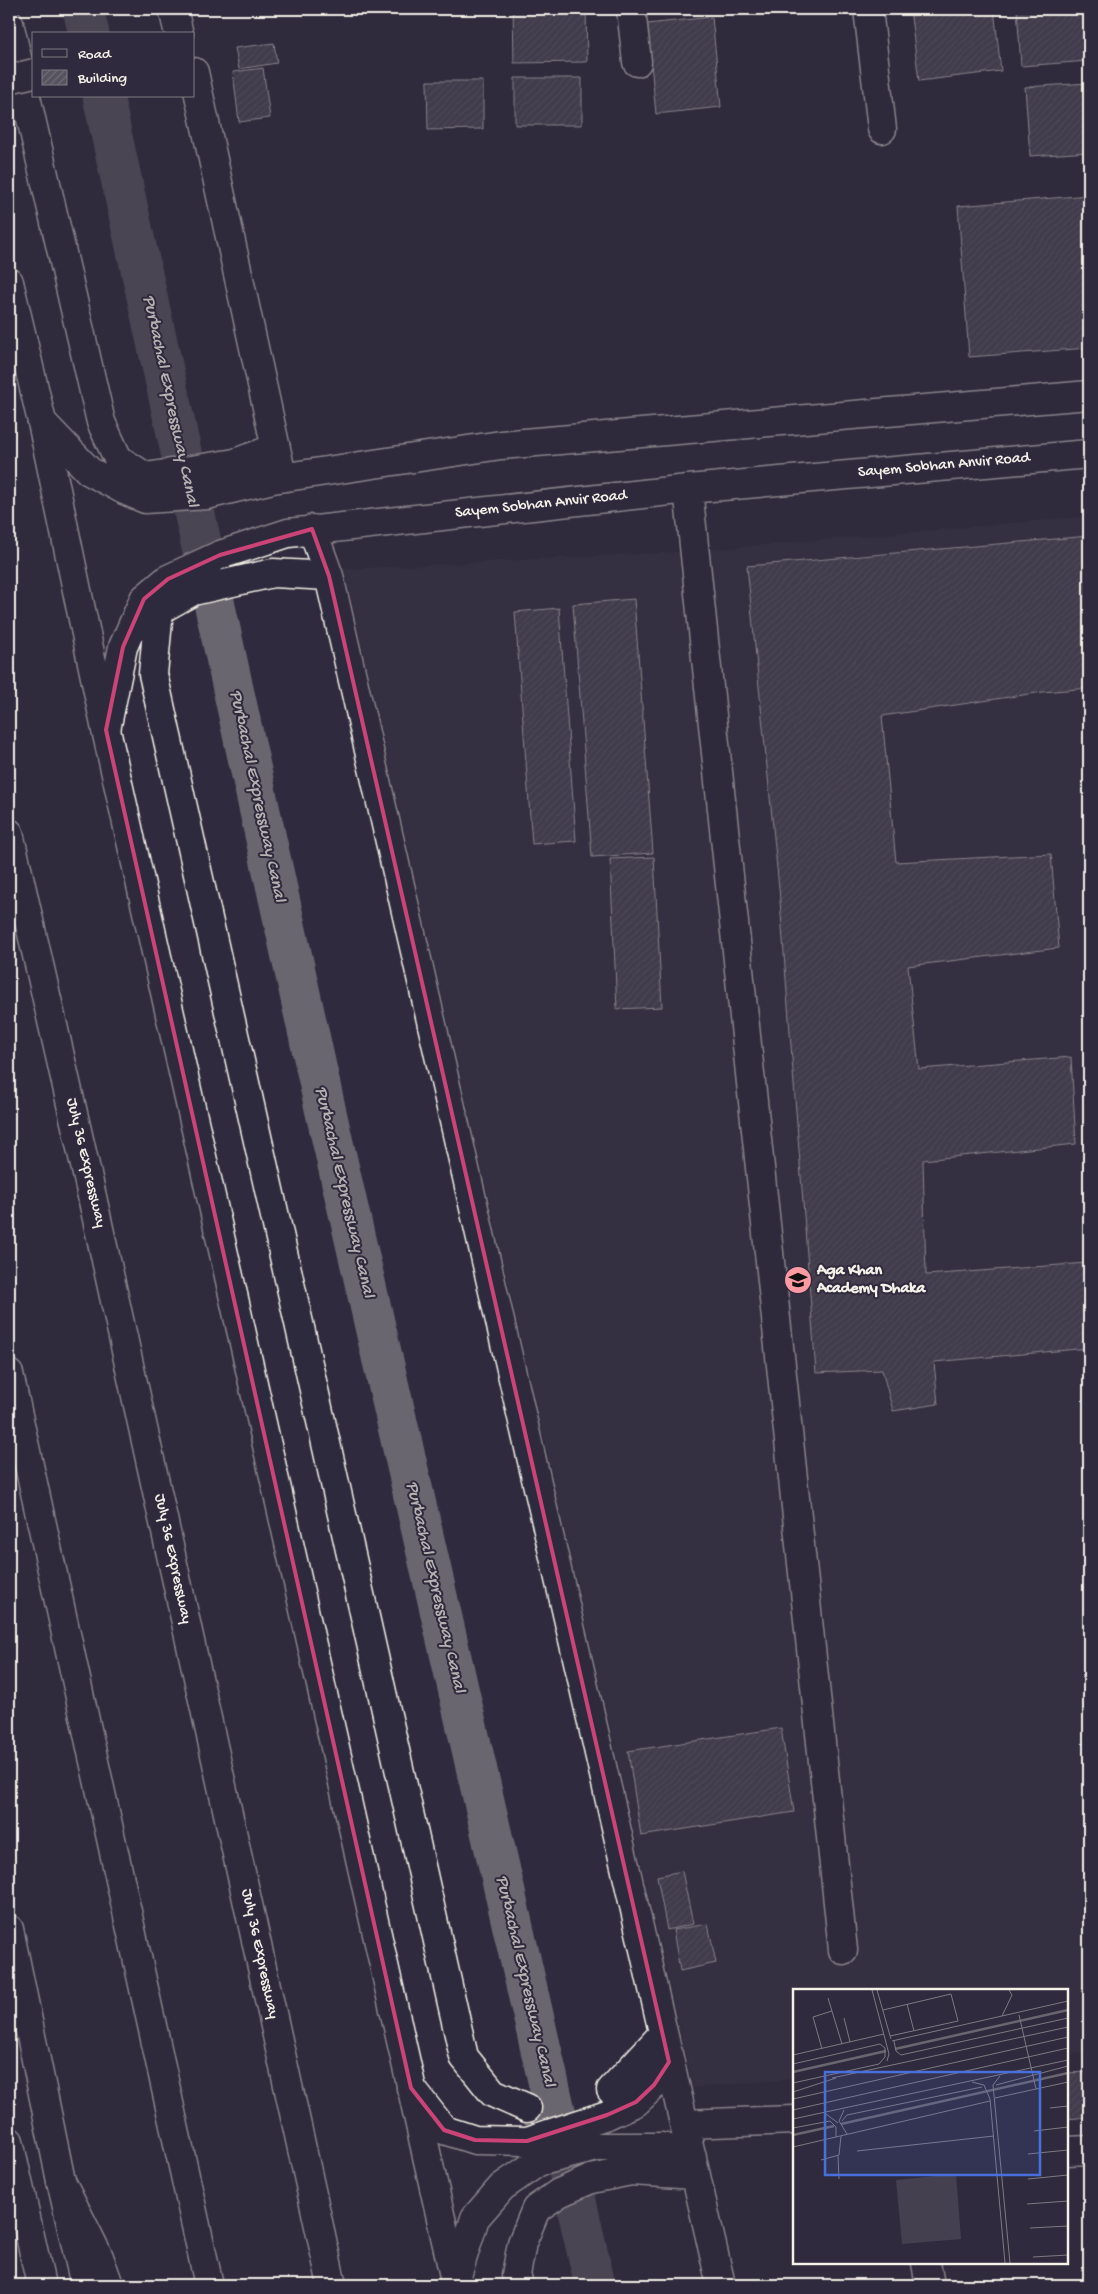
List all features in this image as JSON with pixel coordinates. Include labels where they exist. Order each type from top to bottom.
[{"type":"main road","points":[[173,9],[179,32]]},
{"type":"main road","points":[[180,9],[185,32]]},
{"type":"main road","points":[[631,9],[637,62]]},
{"type":"main road","points":[[868,9],[882,129]]},
{"type":"main road","points":[[9,23],[100,422],[118,459],[145,488],[207,495],[278,478],[502,446],[1089,395]]},
{"type":"main road","points":[[9,78],[32,73]]},
{"type":"main road","points":[[195,77],[276,448],[278,478]]},
{"type":"main road","points":[[195,93],[203,125],[206,128]]},
{"type":"main road","points":[[9,282],[42,422],[106,730],[456,2284]]},
{"type":"main road","points":[[42,422],[90,471],[124,490],[145,488],[235,463],[276,448]]},
{"type":"main road","name":"Sayem Sobhan Anvir Road","points":[[106,730],[123,647],[144,599],[168,579],[220,555],[300,531],[688,489],[1089,454]]},
{"type":"main road","points":[[688,489],[843,1950]]},
{"type":"main road","points":[[300,531],[329,576],[662,2035],[721,2285]]},
{"type":"main road","points":[[329,576],[273,573],[193,591],[159,610],[153,674],[464,2057],[493,2093],[527,2108]]},
{"type":"main road","name":"July 36 Expressway","points":[[9,833],[90,1183],[332,2285]]},
{"type":"main road","points":[[9,1374],[210,2285]]},
{"type":"main road","points":[[9,1929],[61,2181],[85,2285]]},
{"type":"main road","points":[[612,2090],[662,2035]]},
{"type":"main road","points":[[411,2088],[444,2130],[475,2140],[527,2141],[614,2112],[636,2102],[654,2085],[669,2062]]},
{"type":"main road","points":[[684,2124],[793,2120]]},
{"type":"main road","points":[[9,2141],[41,2285]]},
{"type":"main road","points":[[456,2284],[475,2218],[502,2187],[538,2162],[597,2147],[662,2147],[694,2165]]},
{"type":"main road","points":[[1068,2151],[1089,2150]]},
{"type":"main road","points":[[519,2285],[516,2275],[522,2243],[536,2209],[559,2193],[591,2180],[631,2171],[694,2165]]},
{"type":"main road","points":[[61,2181],[99,2257],[109,2285]]},
{"type":"main road","points":[[926,2264],[930,2285]]},
{"type":"highlighted area","points":[[312,529],[329,576],[669,2062],[654,2085],[636,2102],[607,2115],[527,2141],[475,2140],[444,2130],[411,2088],[106,730],[123,647],[144,599],[168,579],[220,555]]},
{"type":"shaded area","name":"Aga Khan Academy Dhaka","points":[[1089,516],[1089,2053],[1068,2055],[1068,1989],[793,1989],[793,2079],[693,2088],[344,569],[694,551]]},
{"type":"building","points":[[513,9],[586,9],[587,62],[514,63]]},
{"type":"building","points":[[910,9],[994,9],[1001,71],[919,81]]},
{"type":"building","points":[[1017,9],[1089,9],[1089,61],[1021,66]]},
{"type":"building","points":[[712,17],[721,107],[656,114],[647,24]]},
{"type":"building","points":[[274,43],[277,63],[239,69],[235,48]]},
{"type":"building","points":[[263,68],[270,118],[239,122],[233,72]]},
{"type":"building","points":[[515,78],[582,78],[582,125],[515,125]]},
{"type":"building","points":[[427,81],[483,81],[483,129],[428,130]]},
{"type":"building","points":[[1089,83],[1089,152],[1030,156],[1025,87]]},
{"type":"building","points":[[1089,195],[1089,348],[969,357],[958,206]]},
{"type":"building","points":[[1089,536],[1089,688],[1043,692],[882,716],[896,862],[1051,854],[1059,948],[908,966],[919,1069],[1071,1057],[1076,1144],[923,1160],[926,1275],[1087,1263],[1089,1348],[934,1362],[938,1404],[893,1411],[882,1370],[816,1373],[779,888],[747,566]]},
{"type":"building","points":[[634,599],[653,853],[592,857],[573,604]]},
{"type":"building","points":[[559,608],[576,841],[532,844],[515,612]]},
{"type":"building","points":[[654,857],[662,1007],[617,1009],[610,859]]},
{"type":"building","points":[[781,1728],[794,1812],[641,1836],[628,1751]]},
{"type":"building","points":[[682,1871],[693,1924],[667,1930],[657,1876]]},
{"type":"building","points":[[708,1924],[716,1963],[680,1971],[673,1930]]},
{"type":"building","points":[[1089,2072],[1089,2117],[1068,2119],[1068,2073]]},
{"type":"waterway","name":"Purbachal Expressway Canal","points":[[83,9],[89,32]]},
{"type":"waterway","name":"Purbachal Expressway Canal","points":[[103,98],[327,1117],[595,2285]]},
{"type":"place","name":"Aga Khan Academy Dhaka","points":[[798,1280]]}]
